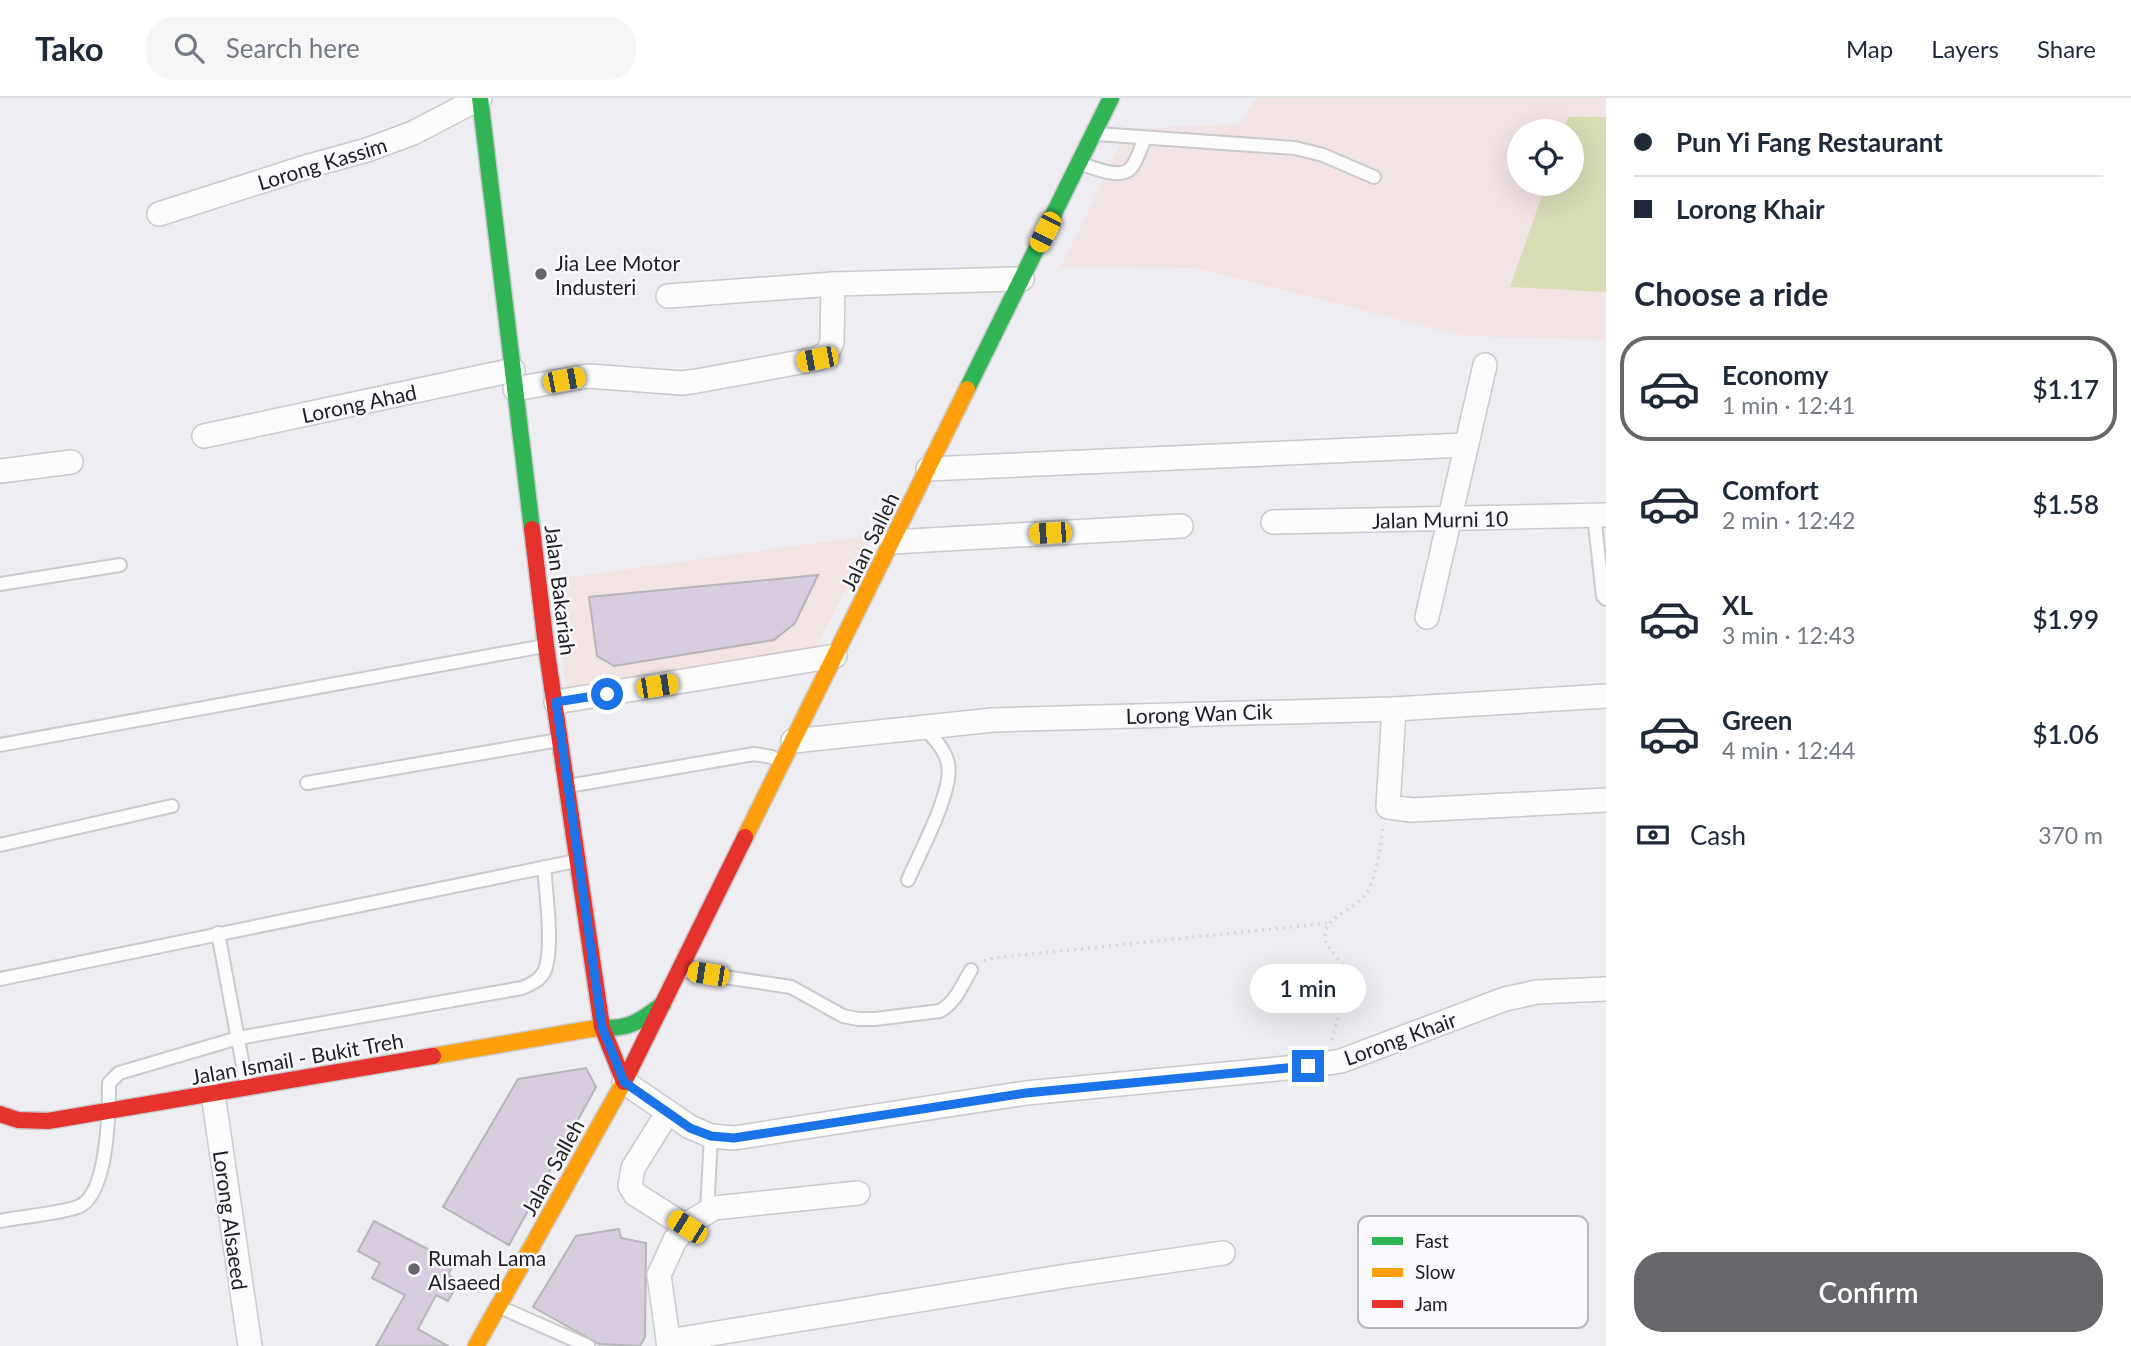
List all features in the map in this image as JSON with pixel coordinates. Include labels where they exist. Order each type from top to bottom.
[{"type":"main road","name":"Jalan Bakariah","points":[[480,98],[546,646],[602,1027],[624,1082]]},
{"type":"main road","name":"Jalan Salleh","points":[[476,1346],[624,1082],[681,970],[1111,98]]},
{"type":"main road","name":"Jalan Ismail - Bukit Treh","points":[[0,1114],[18,1120],[48,1121],[602,1027],[624,1030],[641,1021],[664,1002]]},
{"type":"street","name":"Lorong Kassim","points":[[159,214],[367,150],[413,133],[480,98]]},
{"type":"street","points":[[668,296],[833,284],[1022,279]]},
{"type":"street","name":"Lorong Ahad","points":[[204,436],[514,380],[606,375],[682,383],[697,382],[817,359],[828,352],[832,342],[833,284]]},
{"type":"street","points":[[1427,617],[1485,365]]},
{"type":"street","points":[[928,469],[1465,445]]},
{"type":"street","points":[[0,471],[71,463]]},
{"type":"street","name":"Jalan Murni 10","points":[[1273,522],[1600,515]]},
{"type":"street","points":[[892,542],[1181,526]]},
{"type":"street","points":[[556,702],[835,656]]},
{"type":"street","name":"Lorong Wan Cik","points":[[793,741],[993,720],[1394,709],[1606,696]]},
{"type":"street","points":[[1394,709],[1388,807],[1412,810],[1606,800]]},
{"type":"street","name":"Lorong Khair","points":[[624,1082],[690,1128],[711,1136],[734,1138],[1026,1093],[1326,1063],[1341,1060],[1505,999],[1537,992],[1606,989]]},
{"type":"street","name":"Lorong Alsaeed","points":[[212,1094],[250,1346]]},
{"type":"street","points":[[668,1112],[634,1168],[630,1186],[635,1194],[687,1227]]},
{"type":"street","points":[[858,1193],[714,1208],[687,1227],[676,1240],[659,1275],[668,1344],[1066,1276],[1223,1253]]},
{"type":"lane","points":[[1093,134],[1295,148],[1323,155],[1374,177]]},
{"type":"lane","points":[[1079,163],[1106,171],[1126,172],[1131,168],[1146,138]]},
{"type":"lane","points":[[1600,515],[1603,596],[1606,599]]},
{"type":"lane","points":[[0,584],[120,565]]},
{"type":"lane","points":[[0,745],[546,646]]},
{"type":"lane","points":[[908,880],[948,787],[949,765],[943,750],[925,727]]},
{"type":"lane","points":[[307,783],[561,740]]},
{"type":"lane","points":[[567,786],[754,754],[772,757],[782,764]]},
{"type":"lane","points":[[0,845],[172,806]]},
{"type":"lane","points":[[0,979],[578,861]]},
{"type":"lane","points":[[0,1221],[79,1206],[91,1198],[99,1181],[109,1111],[109,1083],[119,1073],[238,1038],[522,988],[536,982],[544,971],[549,951],[544,867]]},
{"type":"lane","points":[[218,933],[247,1087]]},
{"type":"lane","points":[[681,970],[790,988],[843,1016],[858,1019],[940,1010],[949,1006],[956,998],[971,970]]},
{"type":"lane","points":[[707,1212],[711,1136]]},
{"type":"lane","points":[[498,1306],[588,1346]]},
{"type":"path","points":[[1326,1063],[1345,984],[1345,969],[1325,941],[1325,932],[1330,923],[1363,899],[1369,889],[1388,807]]},
{"type":"path","points":[[971,970],[981,962],[993,958],[1330,923]]},
{"type":"shaded area","points":[[1257,98],[1606,98],[1606,340],[1464,336],[1195,268],[1061,267],[1128,129],[1240,124]]},
{"type":"shaded area","points":[[874,535],[814,651],[567,691],[550,580]]},
{"type":"green space","points":[[1606,117],[1606,292],[1510,287],[1542,196],[1584,196],[1584,119],[1567,119]]},
{"type":"building","points":[[818,575],[795,623],[774,640],[614,666],[597,656],[589,597]]},
{"type":"building","points":[[586,1068],[596,1087],[509,1245],[443,1207],[518,1079]]},
{"type":"building","name":"Rumah Lama Alsaeed","points":[[374,1221],[454,1263],[448,1275],[459,1281],[448,1301],[436,1295],[418,1329],[448,1346],[376,1346],[405,1295],[372,1278],[380,1263],[358,1251]]},
{"type":"building","points":[[619,1229],[621,1238],[646,1243],[645,1337],[640,1346],[599,1344],[533,1307],[576,1236]]},
{"type":"traffic: fast","points":[[480,98],[532,529]]},
{"type":"traffic: fast","points":[[967,389],[1111,98]]},
{"type":"traffic: fast","points":[[602,1027],[627,1025],[642,1019],[663,1004]]},
{"type":"traffic: slow","points":[[745,837],[967,389]]},
{"type":"traffic: slow","points":[[433,1056],[602,1027]]},
{"type":"traffic: slow","points":[[476,1346],[625,1080]]},
{"type":"traffic: jam","points":[[532,529],[546,646],[602,1027],[624,1082]]},
{"type":"traffic: jam","points":[[625,1080],[745,837]]},
{"type":"traffic: jam","points":[[0,1114],[18,1120],[48,1121],[433,1056]]},
{"type":"place","name":"Jia Lee Motor Industeri","points":[[541,274]]},
{"type":"place","name":"Rumah Lama Alsaeed","points":[[414,1269]]},
{"type":"route","points":[[607,694],[556,702],[602,1027],[624,1082],[690,1128],[711,1136],[734,1138],[1026,1093],[1308,1066]]}]
